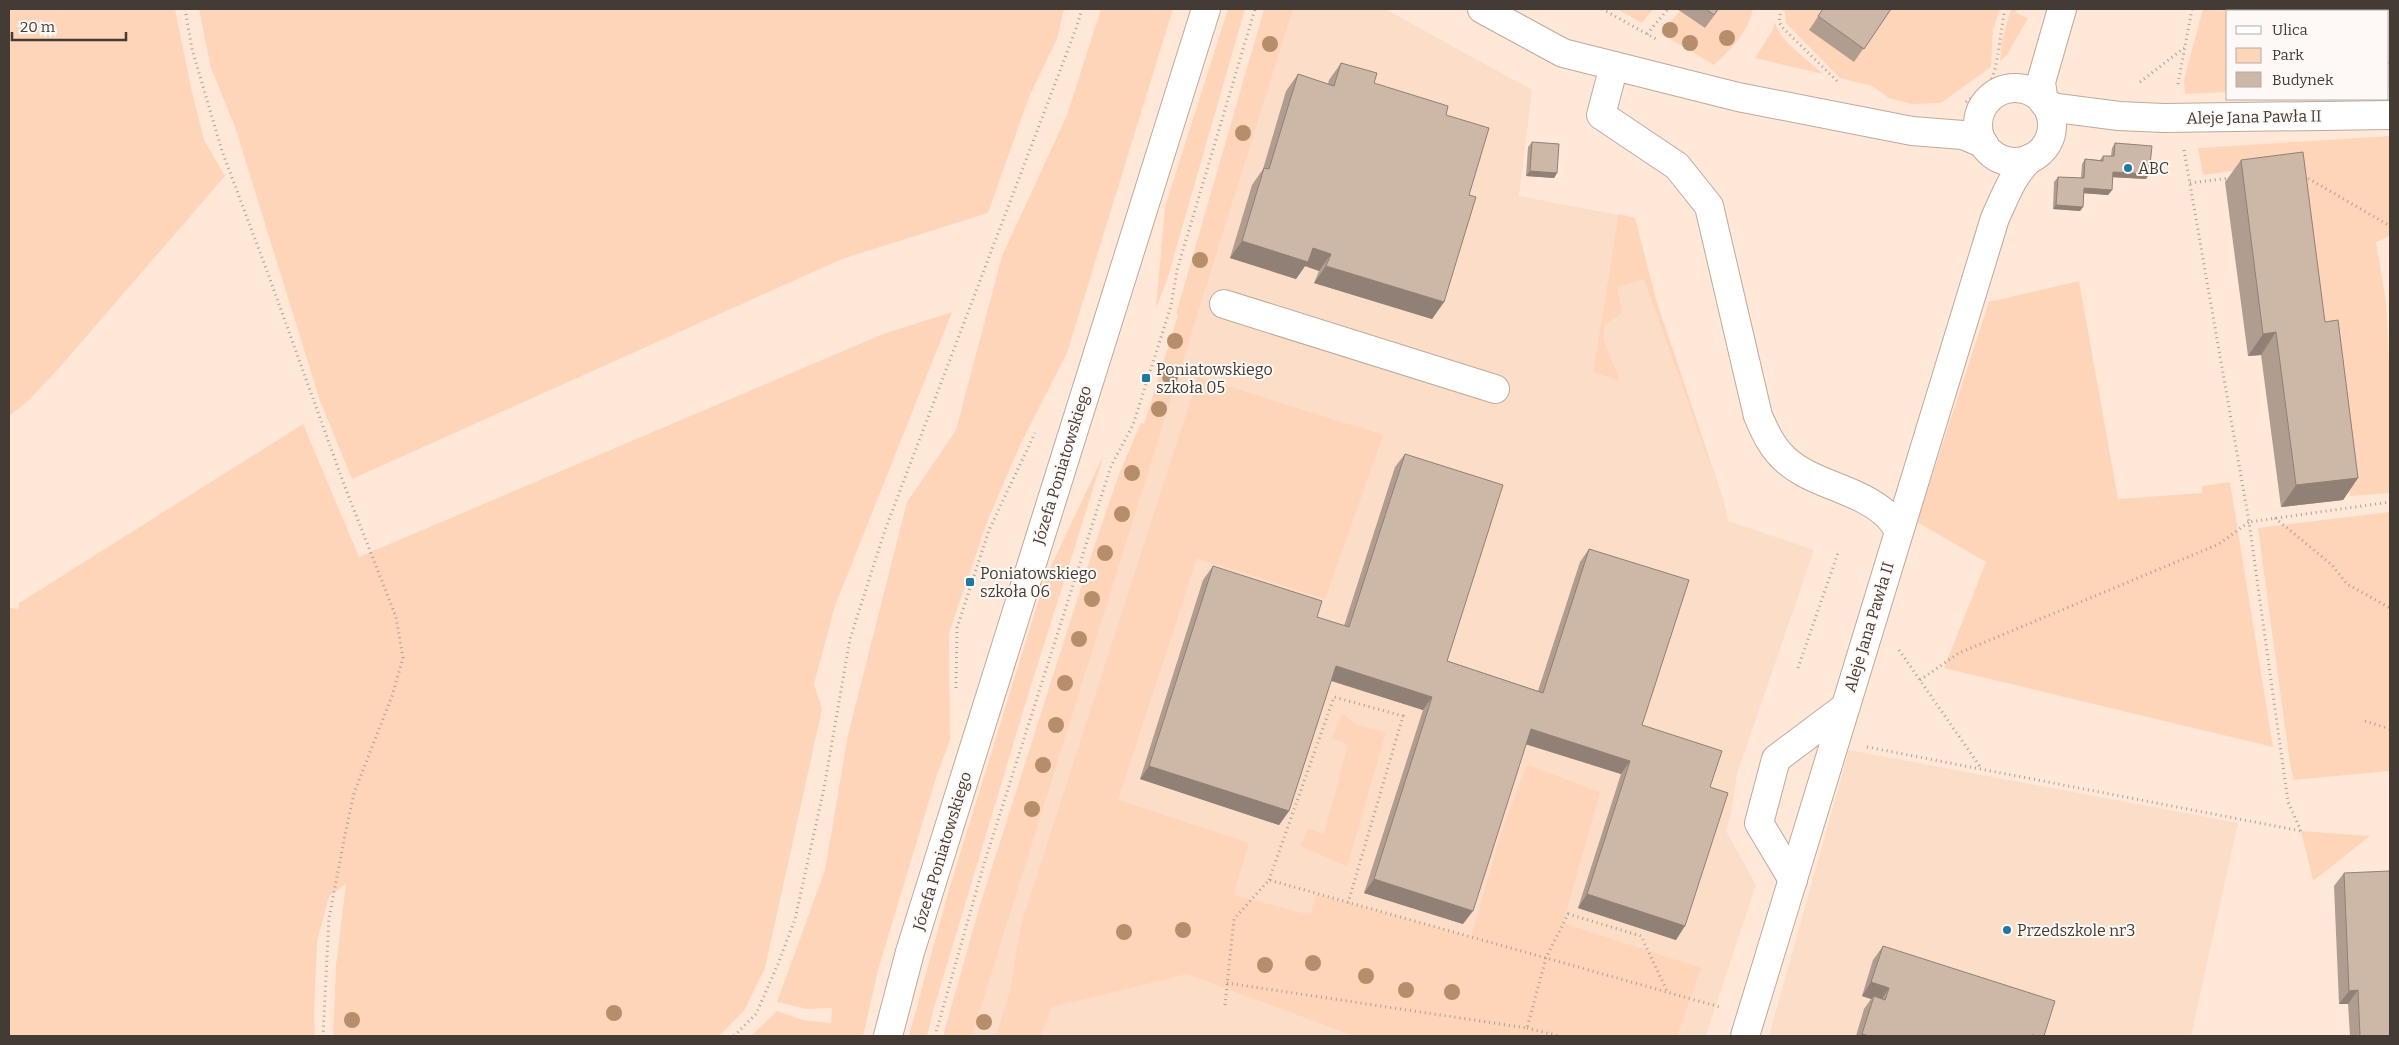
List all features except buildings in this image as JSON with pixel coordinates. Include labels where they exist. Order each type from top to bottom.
[{"type":"street","name":"Józefa Poniatowskiego","points":[[888,1036],[927,897],[1206,9]]},
{"type":"street","points":[[1482,9],[1563,53],[1738,97],[1917,132],[1964,135],[2010,161],[2040,150],[2052,131],[2052,119],[2044,103],[2041,82],[2058,19]]},
{"type":"street","points":[[1917,132],[1942,128],[1961,122],[1996,96],[2031,67],[2058,19]]},
{"type":"street","points":[[1614,66],[1601,115],[1677,166],[1709,206],[1758,416],[1766,436],[1780,454],[1800,470],[1864,500],[1886,514],[1899,530]]},
{"type":"street","name":"Aleje Jana Pawła II","points":[[1995,218],[2000,174],[1978,123],[1996,96],[2018,88],[2030,91],[2044,103],[2057,108],[2119,116],[2164,118],[2390,116]]},
{"type":"street","name":"Aleje Jana Pawła II","points":[[1745,1036],[1995,218],[2022,165],[2067,124],[2119,116]]},
{"type":"street","points":[[1224,304],[1495,389]]},
{"type":"street","points":[[1793,880],[1759,823],[1776,759],[1844,708]]},
{"type":"path","points":[[185,9],[192,49],[222,151],[345,487],[396,617],[403,658],[392,696],[354,793],[329,918],[323,1036]]},
{"type":"path","points":[[734,1036],[756,1014],[795,919],[824,788],[850,639],[885,530],[934,403],[973,293],[1082,9]]},
{"type":"path","points":[[936,1036],[984,864],[1110,466],[1133,425],[1171,306],[1177,270],[1256,9]]},
{"type":"path","points":[[1647,34],[1668,9]]},
{"type":"path","points":[[1781,9],[1779,22],[1782,27],[1838,82],[1845,84]]},
{"type":"path","points":[[1959,107],[1985,88],[1991,80],[1995,69],[2005,9]]},
{"type":"path","points":[[2178,91],[2178,81],[2192,9]]},
{"type":"path","points":[[2139,83],[2184,48]]},
{"type":"path","points":[[1834,741],[2301,831],[2287,794],[2249,522],[2184,146]]},
{"type":"path","points":[[2302,175],[2390,226]]},
{"type":"path","points":[[2190,183],[2237,177]]},
{"type":"path","points":[[1920,680],[1959,653],[2219,544],[2249,522],[2390,502]]},
{"type":"path","points":[[2275,518],[2332,565],[2348,584],[2390,608]]},
{"type":"path","points":[[1798,668],[1839,550]]},
{"type":"path","points":[[1873,614],[1982,768]]},
{"type":"path","points":[[1225,1005],[1234,919],[1269,880],[1334,697],[1403,716],[1348,903]]},
{"type":"path","points":[[2366,721],[2390,729]]},
{"type":"path","points":[[1269,880],[1722,1008]]},
{"type":"path","points":[[1527,1028],[1546,958],[1568,914],[1640,936],[1668,993]]},
{"type":"path","points":[[1227,983],[1527,1028],[1559,1036]]},
{"type":"shaded area","points":[[1293,9],[1385,9],[1532,90],[1519,196],[1635,218],[1656,300],[1725,505],[1728,521],[1814,550],[1737,774],[1731,814],[1726,831],[1756,885],[1706,1036],[972,1036]]},
{"type":"shaded area","name":"Przedszkole nr3","points":[[1849,750],[2238,823],[2191,1036],[1769,1036]]},
{"type":"green space","points":[[9,9],[175,9],[204,140],[225,176],[59,368],[29,400],[9,416]]},
{"type":"green space","points":[[199,9],[1064,9],[1057,39],[1029,97],[988,213],[842,259],[352,479],[320,401],[235,127],[211,68]]},
{"type":"green space","points":[[1101,9],[1173,9],[1067,353],[1020,445],[987,522],[949,633],[950,740],[936,778],[878,970],[863,1036],[751,1036],[777,1011],[803,1020],[831,1023],[832,1008],[807,1009],[777,1002],[825,870],[848,735],[907,502],[956,430],[1002,256],[1067,115]]},
{"type":"green space","points":[[1228,9],[1245,9],[1167,280],[1156,308],[1165,207]]},
{"type":"green space","points":[[1264,9],[1293,9],[972,1036],[943,1036],[980,905],[1091,556],[1119,474],[1141,423],[1144,424],[1178,315],[1176,314]]},
{"type":"green space","points":[[1617,9],[1653,9],[1642,23]]},
{"type":"green space","points":[[1719,9],[1753,9],[1743,33],[1714,65],[1660,33],[1680,11],[1705,28]]},
{"type":"green space","points":[[1784,9],[1823,9],[1809,30],[1891,9],[2000,9],[1993,30],[1991,67],[1941,103],[1911,104],[1889,98],[1872,86],[1840,78],[1786,23]]},
{"type":"green space","points":[[2011,9],[2017,9],[2016,13],[2028,18],[2007,55],[2000,61],[2002,40]]},
{"type":"green space","points":[[2203,9],[2226,11],[2226,92],[2185,94],[2184,80]]},
{"type":"green space","points":[[2390,9],[2390,87],[2389,10],[2328,10]]},
{"type":"green space","points":[[1775,22],[1777,29],[1788,43],[1823,74],[1755,58],[1772,31]]},
{"type":"green space","points":[[2390,136],[2390,236],[2376,242],[2386,301],[2390,382],[2390,493],[2350,496],[2332,335],[2316,336],[2293,162],[2203,175],[2198,148]]},
{"type":"green space","points":[[1619,214],[1635,218],[1656,300],[1725,505],[1644,279],[1617,287],[1622,313],[1605,324],[1603,339],[1620,381],[1593,372]]},
{"type":"green space","points":[[2079,281],[2118,499],[2202,493],[2202,486],[2230,482],[2273,747],[1944,668],[1986,562],[1917,522],[1989,302]]},
{"type":"green space","points":[[952,312],[835,606],[814,684],[822,709],[765,968],[744,1011],[719,1036],[333,1036],[336,965],[346,884],[329,896],[317,942],[315,1036],[9,1036],[9,607],[19,610],[19,603],[303,424],[359,557],[883,334]]},
{"type":"green space","points":[[1198,377],[1383,435],[1325,599],[1197,558],[1118,800],[1249,843],[1233,895],[1311,915],[1316,894],[1471,937],[1502,830],[1527,765],[1600,792],[1563,923],[1701,968],[1677,1036],[1354,1036],[1187,974],[1052,1007],[1040,1036],[996,1036],[1009,995],[1021,925]]},
{"type":"green space","points":[[1104,454],[1025,705],[927,1036],[909,1036],[948,893],[1045,579]]},
{"type":"green space","points":[[2390,512],[2390,771],[2294,780],[2290,764],[2258,528]]},
{"type":"green space","points":[[1342,713],[1356,725],[1386,732],[1347,866],[1300,846],[1308,829],[1324,834],[1348,745],[1332,738]]},
{"type":"green space","points":[[2301,831],[2370,836],[2313,881]]},
{"type":"place","name":"ABC","points":[[2128,168]]},
{"type":"place","name":"Poniatowskiego szkoła 05","points":[[1146,378]]},
{"type":"place","name":"Poniatowskiego szkoła 06","points":[[970,582]]},
{"type":"place","name":"Przedszkole nr3","points":[[2007,930]]}]
